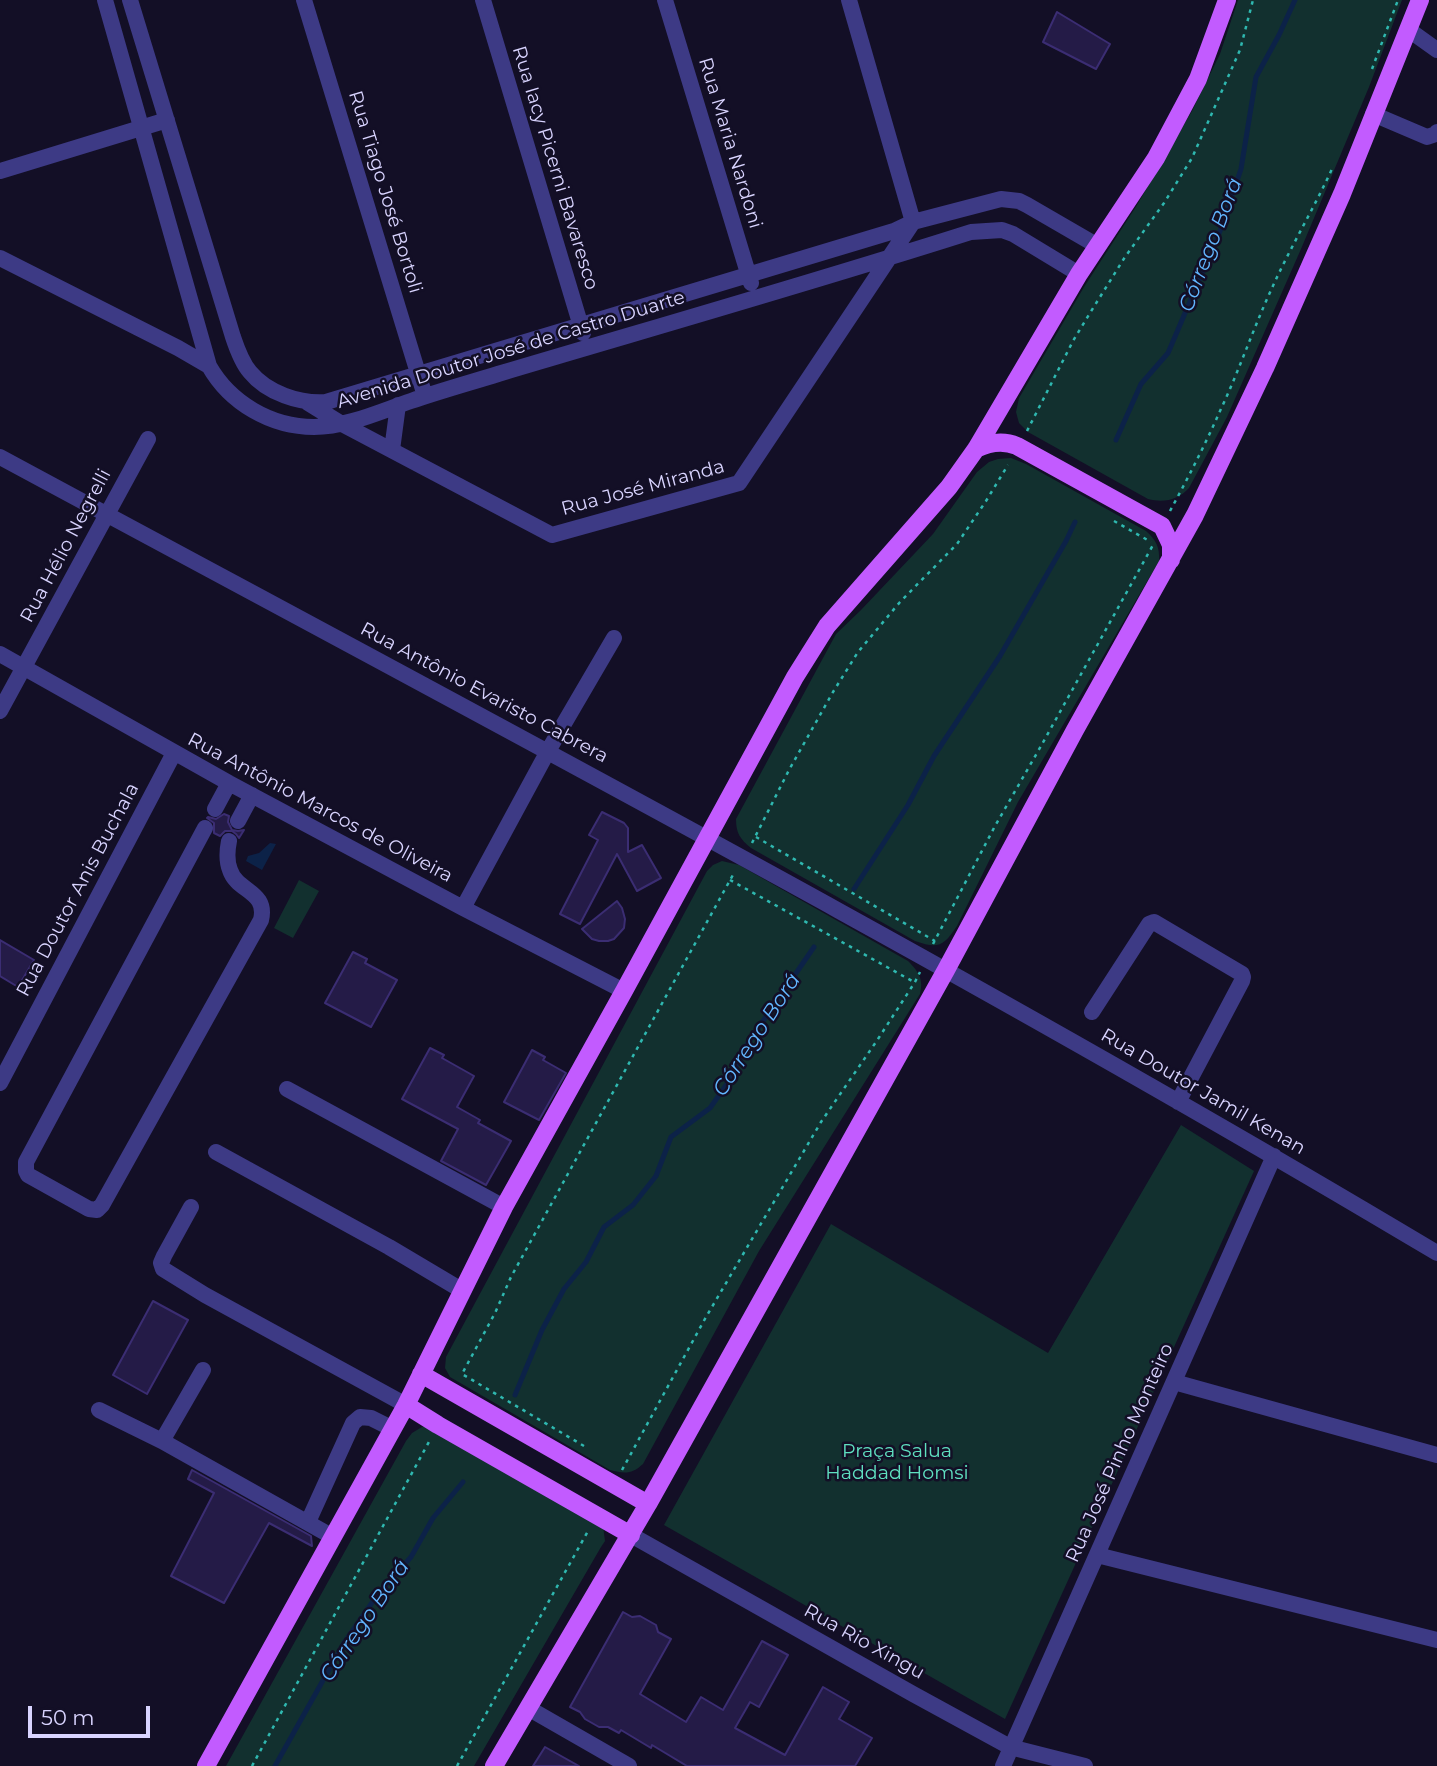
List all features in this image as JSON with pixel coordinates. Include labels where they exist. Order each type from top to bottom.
[{"type":"main road","points":[[206,1766],[406,1405],[504,1207],[795,677],[827,626],[949,486],[976,449],[1096,245],[1156,158],[1198,79],[1227,0]]},
{"type":"main road","points":[[494,1766],[631,1535],[946,970],[1195,515],[1265,368],[1342,194],[1420,0]]},
{"type":"main road","points":[[1003,406],[1006,428],[1017,446]]},
{"type":"main road","points":[[976,449],[996,442],[1017,446],[1163,526],[1171,545],[1171,560]]},
{"type":"main road","points":[[1163,526],[1183,522],[1195,515]]},
{"type":"main road","points":[[421,1374],[648,1504]]},
{"type":"main road","points":[[406,1405],[631,1535]]},
{"type":"street","name":"Avenida Doutor José de Castro Duarte","points":[[106,0],[209,366],[216,379],[248,408],[274,420],[315,427],[342,424],[425,396],[971,232],[1002,230]]},
{"type":"street","name":"Avenida Doutor José de Castro Duarte","points":[[130,0],[233,337],[250,372],[273,391],[306,402],[326,402],[894,231],[913,222],[1001,199]]},
{"type":"street","name":"Rua Tiago José Bortoli","points":[[304,0],[425,396]]},
{"type":"street","name":"Rua Iacy Picerni Bavaresco","points":[[483,0],[588,347]]},
{"type":"street","name":"Rua Maria Nardoni","points":[[665,0],[755,299]]},
{"type":"street","points":[[849,0],[913,222]]},
{"type":"street","points":[[1409,30],[1437,50]]},
{"type":"street","points":[[1373,114],[1427,137],[1437,131]]},
{"type":"street","points":[[0,171],[167,120]]},
{"type":"street","points":[[1079,274],[1002,230],[1001,199],[1019,201],[1096,245]]},
{"type":"street","name":"Rua José Miranda","points":[[306,402],[342,424],[552,535],[739,483],[913,222]]},
{"type":"street","points":[[0,258],[209,366]]},
{"type":"street","points":[[178,348],[233,337]]},
{"type":"street","points":[[392,450],[398,405]]},
{"type":"street","name":"Rua Hélio Negrelli","points":[[0,711],[148,439]]},
{"type":"street","name":"Rua Antônio Evaristo Cabrera","points":[[0,457],[548,751],[946,970]]},
{"type":"street","points":[[463,908],[548,751],[614,638]]},
{"type":"street","name":"Rua Antônio Marcos de Oliveira","points":[[0,654],[229,783],[624,991]]},
{"type":"street","name":"Rua Doutor Anis Buchala","points":[[0,1083],[174,753]]},
{"type":"street","points":[[215,809],[229,783]]},
{"type":"street","points":[[238,821],[252,795]]},
{"type":"street","points":[[203,831],[212,840],[228,847],[233,877],[260,902],[261,920],[102,1205],[97,1210],[89,1209],[28,1175],[26,1162],[203,831]]},
{"type":"street","points":[[1092,1012],[1149,923],[1154,922],[1242,974],[1242,981],[1178,1102]]},
{"type":"street","name":"Rua Doutor Jamil Kenan","points":[[946,970],[1274,1156],[1437,1253]]},
{"type":"street","points":[[287,1089],[504,1207]]},
{"type":"street","points":[[216,1152],[389,1247],[463,1292]]},
{"type":"street","name":"Rua José Pinho Monteiro","points":[[1003,1766],[1274,1156]]},
{"type":"street","points":[[191,1207],[164,1256],[161,1263],[163,1269],[205,1295],[406,1405]]},
{"type":"street","points":[[162,1441],[203,1370]]},
{"type":"street","points":[[1174,1382],[1437,1455]]},
{"type":"street","points":[[99,1410],[310,1518]]},
{"type":"street","points":[[310,1518],[354,1423],[360,1417],[371,1418],[393,1429]]},
{"type":"street","points":[[288,1502],[333,1537]]},
{"type":"street","name":"Rua Rio Xingu","points":[[631,1535],[1010,1747],[1085,1766]]},
{"type":"street","points":[[1097,1555],[1437,1640]]},
{"type":"street","points":[[528,1707],[629,1766]]},
{"type":"path","points":[[588,1449],[462,1374],[511,1277],[756,837],[833,692],[858,652],[891,612],[957,544],[986,501],[1034,420],[1073,341],[1125,257],[1192,159],[1240,50],[1253,0]]},
{"type":"path","points":[[1369,78],[1398,0]]},
{"type":"path","points":[[1163,526],[1192,473],[1221,410],[1252,331],[1284,261],[1333,169]]},
{"type":"path","points":[[1008,465],[1015,465]]},
{"type":"path","points":[[614,1485],[706,1317],[821,1122],[915,982],[995,826],[1154,544],[1106,516]]},
{"type":"path","points":[[756,837],[935,941]]},
{"type":"path","points":[[730,880],[915,982]]},
{"type":"path","points":[[251,1766],[430,1440]]},
{"type":"path","points":[[457,1766],[597,1516]]},
{"type":"green space","points":[[1238,0],[1402,0],[1369,87],[1227,417],[1189,488],[1175,498],[1148,499],[1028,432],[1019,423],[1016,412],[1019,398],[1192,111],[1220,54]]},
{"type":"green space","points":[[1011,458],[1146,531],[1157,544],[1159,561],[1018,802],[957,926],[944,942],[929,945],[915,941],[751,848],[739,835],[736,819],[836,634],[933,534],[977,472],[989,462]]},
{"type":"green space","points":[[722,861],[739,865],[908,961],[919,976],[921,989],[759,1251],[643,1464],[635,1470],[620,1472],[610,1470],[450,1377],[445,1368],[446,1357],[707,871]]},
{"type":"green space","points":[[299,880],[319,891],[293,938],[274,928]]},
{"type":"green space","name":"Praça Salua Haddad Homsi","points":[[1181,1125],[1254,1171],[1005,1719],[664,1525],[831,1224],[1048,1353]]},
{"type":"green space","points":[[422,1427],[430,1427],[603,1526],[605,1541],[474,1766],[226,1766],[406,1441]]},
{"type":"water","points":[[270,843],[276,844],[262,870],[246,861],[248,856],[259,853]]},
{"type":"building","points":[[1057,12],[1110,44],[1096,69],[1043,42]]},
{"type":"building","points":[[602,812],[624,823],[628,828],[628,852],[642,845],[661,878],[637,891],[617,854],[580,924],[560,914],[598,840],[589,835]]},
{"type":"building","points":[[224,814],[229,816],[228,822],[232,830],[244,830],[239,838],[232,831],[225,831],[220,836],[214,833],[214,823],[207,818],[216,819]]},
{"type":"building","points":[[617,901],[625,919],[624,928],[614,939],[592,939],[582,929]]},
{"type":"building","points":[[0,940],[34,960],[18,987],[0,976]]},
{"type":"building","points":[[353,952],[367,959],[365,963],[397,980],[371,1027],[325,1003]]},
{"type":"building","points":[[430,1048],[474,1076],[457,1107],[480,1120],[478,1123],[511,1141],[486,1185],[441,1161],[458,1129],[402,1099]]},
{"type":"building","points":[[532,1050],[545,1057],[543,1060],[566,1073],[539,1120],[504,1102]]},
{"type":"building","points":[[153,1301],[188,1320],[147,1394],[113,1375]]},
{"type":"building","points":[[192,1470],[311,1536],[312,1546],[269,1523],[224,1603],[171,1576],[214,1493],[188,1479]]},
{"type":"building","points":[[623,1612],[632,1617],[640,1616],[656,1625],[658,1632],[671,1639],[640,1694],[686,1722],[701,1697],[723,1710],[762,1641],[788,1655],[759,1707],[750,1702],[735,1728],[785,1755],[823,1687],[849,1702],[839,1719],[872,1738],[855,1766],[687,1766],[621,1730],[619,1733],[608,1727],[599,1727],[570,1707]]},
{"type":"building","points":[[545,1747],[579,1766],[533,1766]]},
{"type":"waterway","name":"Córrego Borá","points":[[1116,440],[1141,384],[1168,353],[1220,231],[1241,169],[1256,77],[1295,0]]},
{"type":"waterway","name":"Córrego Borá","points":[[854,889],[908,805],[934,756],[1000,656],[1075,522]]},
{"type":"waterway","name":"Córrego Borá","points":[[515,1395],[542,1330],[564,1289],[586,1262],[604,1227],[633,1205],[656,1176],[671,1137],[710,1108],[727,1084],[748,1043],[814,947]]},
{"type":"waterway","name":"Córrego Borá","points":[[275,1766],[344,1643],[378,1594],[411,1557],[433,1518],[463,1482]]}]
